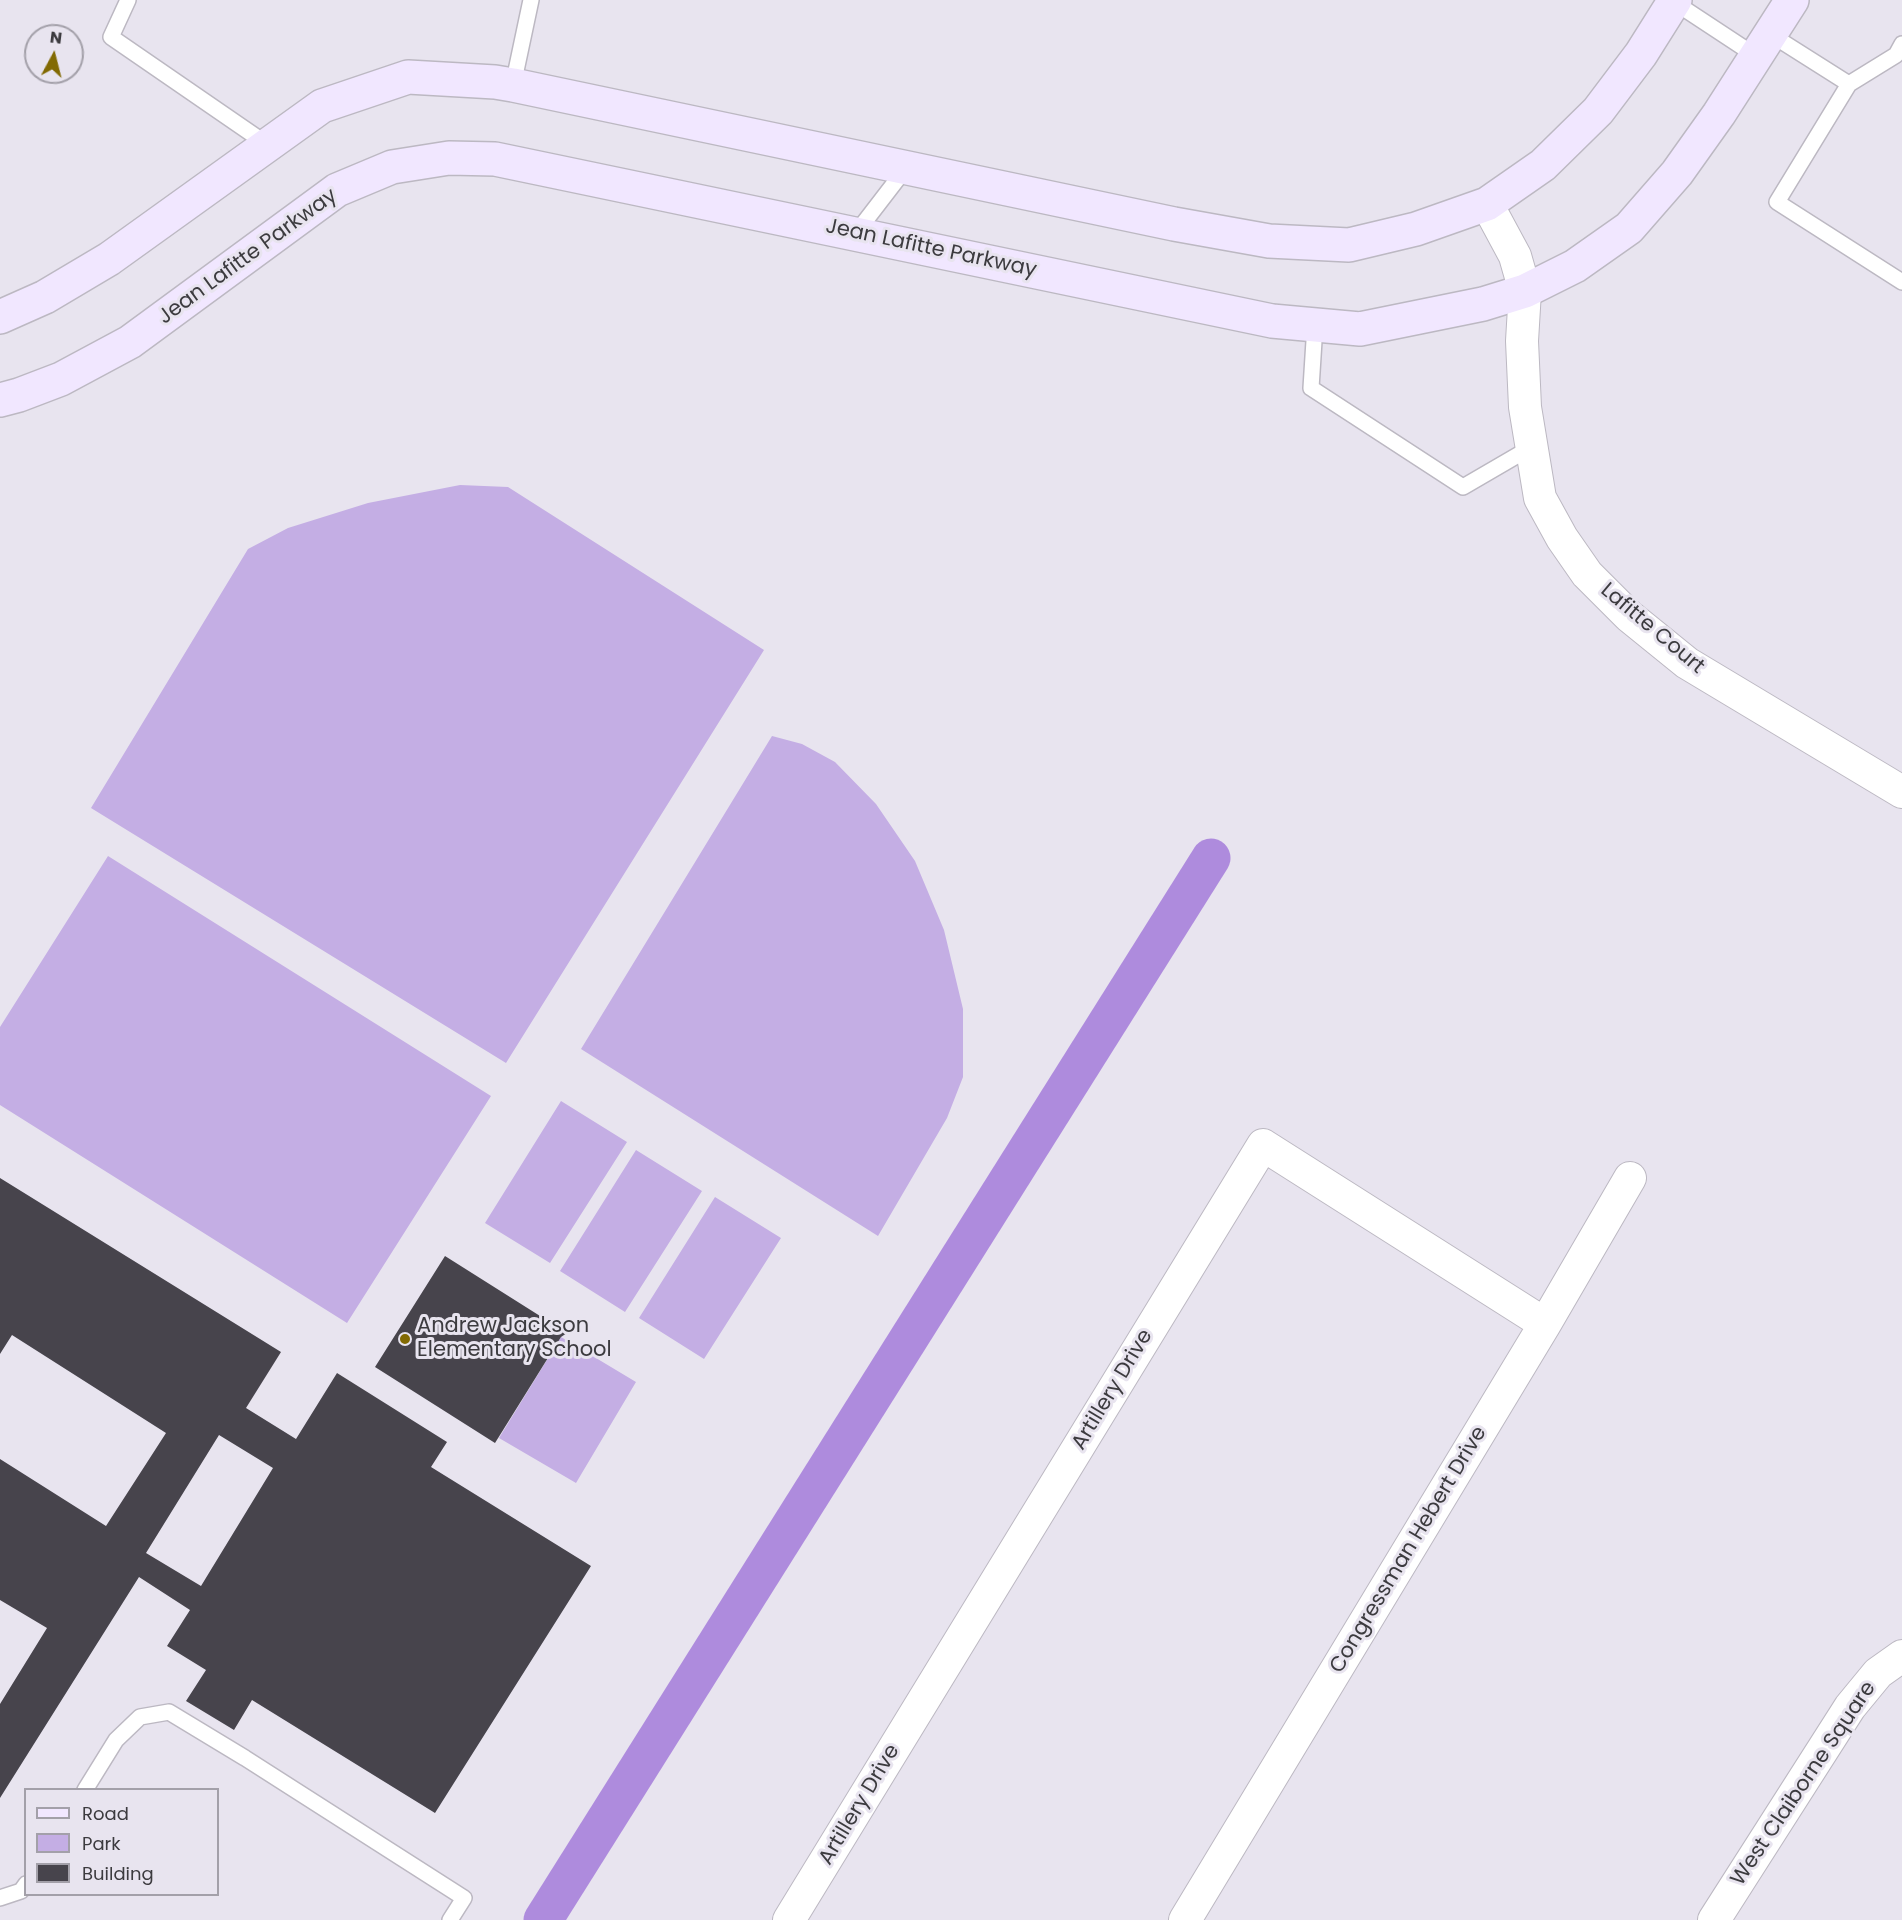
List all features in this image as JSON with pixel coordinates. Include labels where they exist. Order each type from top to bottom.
[{"type":"street","name":"Jean Lafitte Parkway","points":[[0,400],[61,379],[130,342],[337,190],[392,167],[449,158],[495,159],[1272,321],[1360,328],[1483,304],[1525,291],[1575,266],[1629,228],[1677,173],[1719,114],[1792,0]]},
{"type":"street","points":[[0,317],[45,297],[109,259],[322,106],[408,77],[513,85],[1174,224],[1269,241],[1349,245],[1416,229],[1487,204],[1543,165],[1598,111],[1641,54],[1675,1]]},
{"type":"street","name":"Lafitte Court","points":[[1487,204],[1515,256],[1525,291],[1522,341],[1525,407],[1540,498],[1562,538],[1587,574],[1629,616],[1687,663],[1902,792]]},
{"type":"street","name":"Artillery Drive","points":[[789,1920],[1263,1145],[1545,1324]]},
{"type":"street","name":"Congressman Hebert Drive","points":[[1185,1920],[1630,1179]]},
{"type":"street","name":"West Claiborne Square","points":[[1714,1920],[1850,1707],[1878,1673],[1902,1656]]},
{"type":"lane","points":[[128,0],[111,37],[268,145]]},
{"type":"lane","points":[[513,85],[531,0]]},
{"type":"lane","points":[[1675,1],[1763,45],[1849,84]]},
{"type":"lane","points":[[1900,53],[1849,84],[1777,202],[1902,282]]},
{"type":"lane","points":[[856,233],[906,168]]},
{"type":"lane","points":[[1315,325],[1311,388],[1463,487],[1530,448]]},
{"type":"lane","points":[[86,1788],[116,1740],[140,1718],[169,1712],[464,1898],[450,1920]]},
{"type":"lane","points":[[0,1898],[21,1891],[24,1887]]},
{"type":"green space","points":[[460,485],[508,487],[764,650],[506,1063],[91,808],[248,549],[288,528],[368,503]]},
{"type":"green space","points":[[772,736],[802,744],[835,762],[876,804],[915,861],[944,930],[963,1009],[963,1077],[947,1118],[878,1236],[581,1049]]},
{"type":"green space","points":[[108,856],[491,1096],[347,1323],[0,1105],[0,1027]]},
{"type":"green space","points":[[561,1101],[627,1142],[550,1263],[485,1223]]},
{"type":"green space","points":[[636,1150],[702,1191],[625,1312],[560,1271]]},
{"type":"green space","points":[[715,1197],[781,1238],[704,1359],[639,1318]]},
{"type":"green space","points":[[561,1337],[636,1382],[576,1483],[499,1438]]},
{"type":"building","name":"Andrew Jackson Elementary School","points":[[0,1178],[281,1352],[246,1408],[296,1439],[337,1373],[447,1442],[431,1467],[591,1566],[435,1813],[252,1700],[234,1730],[186,1701],[206,1670],[167,1646],[190,1610],[139,1577],[0,1798],[0,1704],[47,1628],[0,1600],[0,1459],[106,1526],[166,1433],[12,1335],[0,1354]],"holes":[[[219,1435],[273,1468],[201,1586],[146,1553]]]},
{"type":"building","points":[[445,1256],[567,1333],[561,1337],[495,1443],[375,1367]]},
{"type":"waterway","points":[[543,1920],[1211,858]]},
{"type":"place","name":"Andrew Jackson Elementary School","points":[[405,1339]]}]
